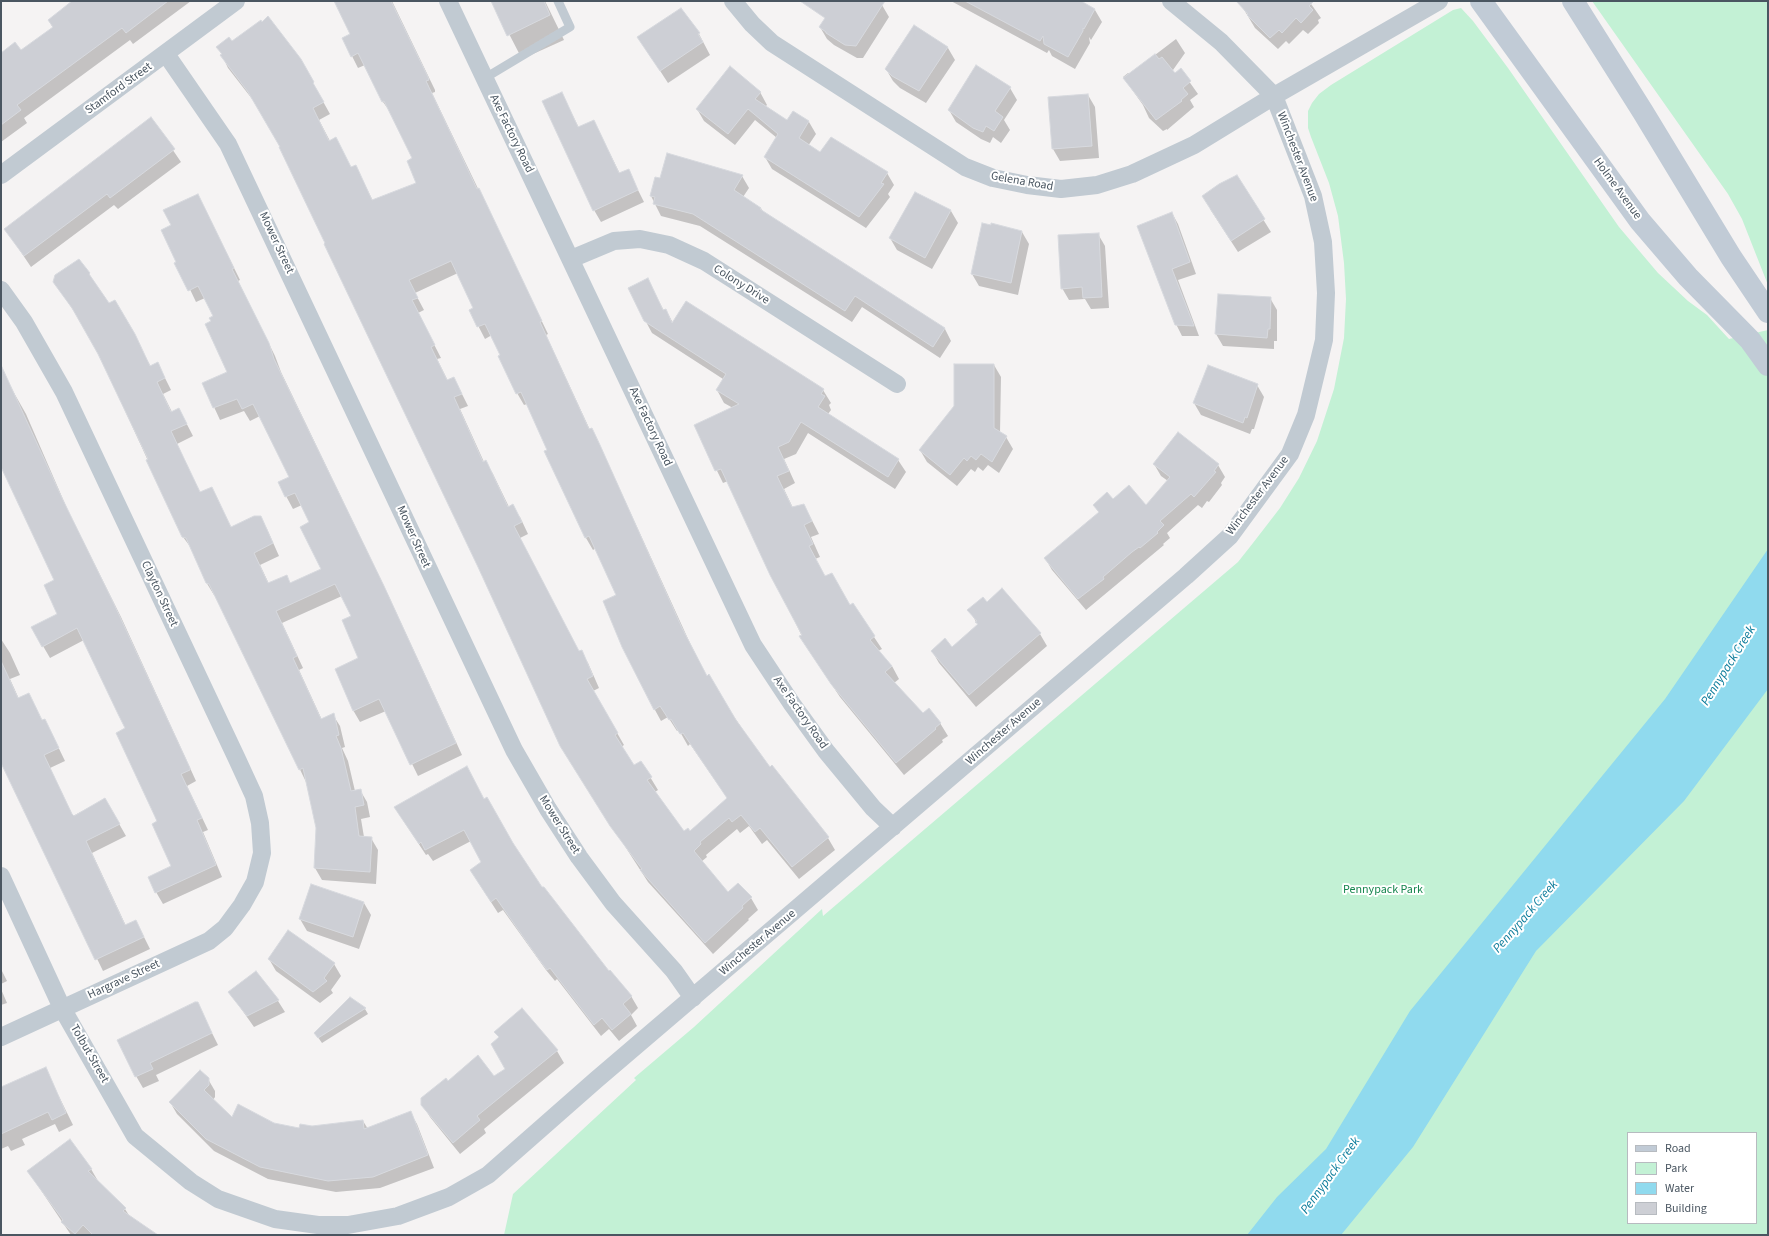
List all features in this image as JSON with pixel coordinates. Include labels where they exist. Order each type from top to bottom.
[{"type":"main road","name":"Holme Avenue","points":[[1481,1],[1640,221],[1688,277],[1750,340],[1768,365]]},
{"type":"main road","points":[[1573,1],[1643,112],[1731,257],[1768,312]]},
{"type":"street","name":"Stamford Street","points":[[1,175],[236,1]]},
{"type":"street","name":"Axe Factory Road","points":[[448,1],[753,645],[792,704],[826,751],[873,808],[893,827]]},
{"type":"street","name":"Gelena Road","points":[[732,1],[752,24],[772,43],[965,167],[993,178],[1027,185],[1062,189],[1097,185],[1132,174],[1194,145],[1274,96]]},
{"type":"street","points":[[1171,1],[1221,42],[1274,96]]},
{"type":"street","name":"Winchester Avenue","points":[[218,1199],[275,1219],[318,1225],[348,1225],[398,1216],[449,1197],[488,1175],[596,1080],[1180,581],[1230,536],[1290,454],[1306,415],[1317,377],[1324,340],[1326,293],[1324,242],[1313,196],[1274,96],[1439,1]]},
{"type":"street","name":"Mower Street","points":[[166,54],[228,144],[514,750],[548,809],[579,857],[613,903],[674,972],[693,998]]},
{"type":"street","name":"Colony Drive","points":[[571,259],[614,242],[640,239],[670,245],[704,261],[897,384]]},
{"type":"street","name":"Clayton Street","points":[[1,290],[24,322],[64,392],[254,796],[260,823],[262,853],[255,882],[238,911]]},
{"type":"street","name":"Tolbut Street","points":[[1,876],[62,1008],[135,1136],[191,1182],[218,1199]]},
{"type":"street","name":"Hargrave Street","points":[[1,1037],[208,941],[225,928],[238,911]]},
{"type":"lane","points":[[485,78],[570,27],[558,1]]},
{"type":"green space","points":[[1592,1],[1768,1],[1768,285],[1742,219],[1728,194]]},
{"type":"green space","name":"Pennypack Park","points":[[1461,8],[1473,21],[1508,68],[1619,227],[1658,273],[1688,301],[1707,315],[1729,339],[1768,330],[1768,1235],[504,1235],[513,1194],[636,1080],[634,1078],[694,1027],[822,909],[823,916],[1238,562],[1280,508],[1299,478],[1317,441],[1334,389],[1344,338],[1346,299],[1344,263],[1338,216],[1329,183],[1308,128],[1308,111],[1312,103],[1319,94],[1331,85],[1453,10]]},
{"type":"water","name":"Pennypack Creek","points":[[1768,549],[1768,689],[1684,801],[1536,951],[1413,1147],[1341,1235],[1247,1235],[1277,1197],[1326,1149],[1410,1011],[1665,699]]},
{"type":"building","points":[[72,1],[168,1],[126,33],[122,28],[17,105],[21,110],[1,125],[1,53],[15,42],[21,50],[53,27],[48,20]]},
{"type":"building","points":[[334,1],[391,1],[428,77],[429,80],[426,81],[542,321],[540,322],[589,429],[592,428],[600,445],[682,628],[707,676],[709,674],[736,720],[770,767],[772,765],[829,837],[792,867],[760,828],[755,832],[741,815],[732,822],[729,818],[700,842],[701,844],[694,851],[728,892],[738,883],[752,897],[742,906],[743,908],[705,943],[640,870],[642,869],[610,826],[560,746],[478,567],[324,244],[325,243],[280,147],[248,92],[220,55],[222,54],[216,47],[229,37],[232,41],[261,20],[262,22],[268,16],[301,59],[324,102],[313,108],[329,141],[336,137],[351,167],[356,165],[372,200],[416,183],[407,161],[412,158],[384,101],[382,102],[358,53],[351,57],[342,38],[350,34]],"holes":[[[451,261],[473,308],[469,310],[477,327],[485,324],[516,394],[521,392],[547,450],[544,451],[585,538],[589,536],[616,595],[603,601],[622,647],[654,710],[660,706],[669,720],[671,719],[680,734],[683,733],[727,798],[690,831],[688,828],[684,831],[647,780],[652,777],[641,761],[634,765],[615,735],[618,733],[587,679],[593,676],[582,650],[579,651],[514,526],[522,522],[513,504],[508,507],[486,460],[483,462],[454,397],[462,394],[454,377],[447,380],[431,347],[435,345],[412,300],[418,298],[409,280]]]},
{"type":"building","points":[[491,1],[544,1],[550,15],[507,36]]},
{"type":"building","points":[[800,1],[885,1],[856,46],[845,45],[826,33],[819,27],[825,18]]},
{"type":"building","points":[[965,1],[1081,1],[1095,9],[1068,57],[1044,44],[1043,36],[1040,41]]},
{"type":"building","points":[[1236,1],[1314,1],[1309,6],[1313,10],[1301,23],[1296,18],[1282,33],[1279,30],[1270,38],[1247,15],[1248,14]]},
{"type":"building","points":[[681,8],[700,33],[698,34],[703,42],[660,71],[637,37]]},
{"type":"building","points":[[914,25],[948,47],[919,91],[892,76],[885,69]]},
{"type":"building","points":[[1155,54],[1159,59],[1162,57],[1175,73],[1181,68],[1191,81],[1183,88],[1188,94],[1181,100],[1182,101],[1156,120],[1123,78]]},
{"type":"building","points":[[976,65],[1011,87],[995,111],[1003,117],[994,131],[986,126],[983,132],[973,128],[948,110]]},
{"type":"building","points":[[730,66],[761,92],[755,99],[787,120],[793,111],[809,121],[799,138],[820,152],[831,137],[888,172],[881,183],[884,184],[859,217],[764,157],[778,134],[748,109],[728,134],[696,109]]},
{"type":"building","points":[[562,92],[578,127],[594,120],[619,173],[629,169],[638,190],[593,211],[542,101]]},
{"type":"building","points":[[1088,94],[1092,146],[1052,149],[1048,97]]},
{"type":"building","points":[[151,117],[175,149],[110,198],[107,194],[24,256],[4,229]]},
{"type":"building","points":[[667,153],[743,175],[734,190],[766,213],[945,328],[933,347],[855,296],[845,311],[693,214],[653,204],[655,197],[650,196],[655,177],[660,178]]},
{"type":"building","points":[[1237,175],[1265,219],[1231,241],[1202,196],[1219,184]]},
{"type":"building","points":[[915,192],[951,210],[925,258],[889,238]]},
{"type":"building","points":[[198,194],[234,268],[232,269],[269,343],[274,359],[384,586],[456,743],[410,765],[379,699],[353,711],[335,669],[358,658],[342,620],[351,616],[335,584],[276,611],[297,656],[293,658],[321,719],[334,713],[339,735],[336,736],[341,748],[351,791],[361,789],[364,805],[355,807],[359,836],[372,837],[370,872],[314,868],[316,828],[303,768],[299,770],[209,584],[206,583],[186,538],[182,537],[146,460],[148,459],[98,354],[72,308],[53,282],[55,275],[79,259],[90,273],[89,274],[109,303],[115,300],[135,334],[150,366],[158,362],[165,378],[157,382],[171,412],[179,408],[187,424],[171,431],[200,492],[212,487],[231,527],[254,516],[261,516],[273,543],[254,553],[268,583],[287,575],[290,583],[321,569],[300,527],[309,522],[295,493],[285,497],[278,482],[289,477],[253,404],[242,409],[237,399],[213,408],[202,383],[227,372],[205,324],[211,321],[209,318],[213,316],[198,286],[188,291],[174,263],[176,262],[161,230],[171,225],[163,210]]},
{"type":"building","points":[[1172,212],[1190,262],[1172,269],[1194,326],[1175,325],[1137,226]]},
{"type":"building","points":[[982,223],[991,225],[991,223],[1022,231],[1011,283],[971,274]]},
{"type":"building","points":[[1099,233],[1102,297],[1083,298],[1082,287],[1061,289],[1058,235]]},
{"type":"building","points":[[648,278],[663,310],[666,309],[672,323],[686,301],[824,389],[821,394],[825,396],[818,407],[899,459],[888,477],[801,422],[789,442],[778,447],[789,471],[777,476],[792,507],[804,504],[812,521],[804,525],[813,544],[809,546],[825,576],[832,573],[850,605],[853,603],[875,636],[870,640],[892,666],[885,672],[923,713],[929,708],[941,723],[896,763],[831,684],[799,636],[802,635],[770,575],[721,469],[715,471],[694,425],[739,404],[716,390],[726,374],[644,321],[628,288]]},
{"type":"building","points":[[1218,294],[1271,297],[1270,329],[1268,329],[1267,338],[1215,334]]},
{"type":"building","points":[[954,364],[994,364],[994,428],[1007,436],[992,462],[981,454],[976,460],[971,456],[967,461],[964,458],[950,475],[919,450],[954,406]]},
{"type":"building","points":[[1,365],[190,768],[190,770],[181,774],[202,818],[197,820],[216,865],[155,893],[148,877],[171,866],[152,824],[157,821],[116,733],[125,728],[77,628],[42,647],[31,627],[57,614],[44,585],[54,580],[1,467]]},
{"type":"building","points":[[1208,365],[1258,384],[1247,418],[1245,417],[1243,423],[1193,403]]},
{"type":"building","points":[[1178,432],[1219,464],[1214,471],[1216,472],[1194,497],[1191,494],[1160,521],[1164,525],[1157,532],[1158,533],[1140,548],[1139,547],[1132,552],[1103,577],[1104,579],[1078,599],[1044,558],[1099,512],[1093,505],[1107,492],[1113,499],[1129,485],[1146,505],[1170,477],[1153,464]]},
{"type":"building","points":[[1002,588],[1041,633],[969,695],[931,651],[945,638],[952,647],[978,624],[967,610],[983,597],[987,602]]},
{"type":"building","points":[[1,661],[18,698],[29,693],[42,720],[45,719],[59,748],[44,755],[72,814],[74,816],[105,798],[120,824],[86,841],[125,925],[136,920],[144,937],[95,960],[1,763]]},
{"type":"building","points":[[467,766],[484,799],[487,797],[513,843],[542,887],[544,887],[609,971],[610,970],[632,996],[623,1004],[631,1014],[612,1030],[602,1018],[594,1025],[550,968],[547,970],[496,898],[491,902],[470,870],[481,862],[464,830],[425,850],[421,842],[419,844],[394,807]]},
{"type":"building","points":[[311,884],[364,902],[353,937],[299,919]]},
{"type":"building","points":[[288,930],[335,963],[324,978],[327,981],[313,992],[268,959]]},
{"type":"building","points":[[256,971],[279,1000],[247,1016],[228,992]]},
{"type":"building","points":[[350,997],[366,1008],[318,1038],[314,1033]]},
{"type":"building","points":[[195,1002],[198,1002],[212,1033],[150,1063],[153,1069],[135,1077],[117,1040]]},
{"type":"building","points":[[522,1008],[558,1050],[477,1116],[480,1120],[453,1143],[421,1105],[421,1098],[446,1078],[448,1081],[478,1055],[494,1076],[505,1069],[491,1044],[499,1037],[494,1032]]},
{"type":"building","points":[[46,1067],[66,1113],[52,1120],[48,1112],[1,1134],[1,1087]]},
{"type":"building","points":[[200,1070],[209,1078],[209,1085],[204,1090],[232,1117],[238,1104],[274,1123],[299,1128],[300,1124],[312,1126],[363,1120],[364,1129],[411,1111],[428,1155],[373,1177],[328,1181],[260,1167],[206,1139],[169,1102]]},
{"type":"building","points":[[70,1139],[92,1169],[88,1171],[126,1208],[123,1211],[158,1235],[93,1235],[83,1225],[75,1234],[61,1222],[63,1220],[27,1171]]}]
